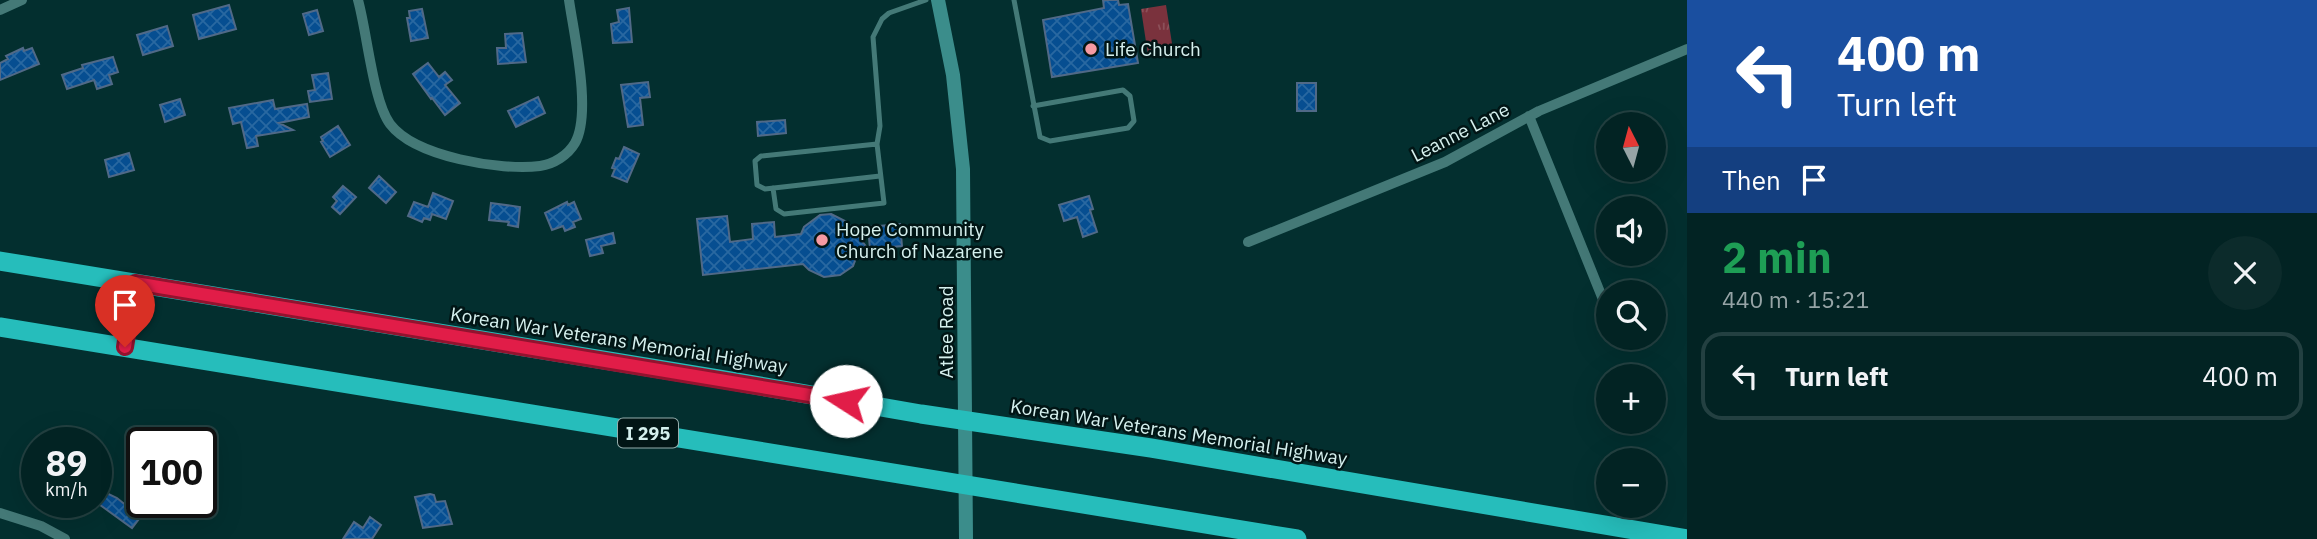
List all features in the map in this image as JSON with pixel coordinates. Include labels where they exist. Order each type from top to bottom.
[{"type":"highway","name":"Korean War Veterans Memorial Highway","points":[[0,261],[921,414],[1164,450],[1687,539]]},
{"type":"highway","name":"I 295","points":[[0,327],[1297,539]]},
{"type":"main road","name":"Atlee Road","points":[[938,0],[953,75],[963,169],[966,539]]},
{"type":"street","points":[[0,10],[22,0]]},
{"type":"street","points":[[358,0],[366,28],[380,106],[396,132],[416,146],[442,155],[485,163],[540,166],[562,157],[580,131],[582,98],[569,0]]},
{"type":"street","name":"Leanne Lane","points":[[1248,243],[1445,162],[1530,116],[1687,49]]},
{"type":"street","points":[[1530,116],[1596,282]]},
{"type":"street","points":[[0,513],[41,526],[65,539]]},
{"type":"lane","points":[[773,188],[776,209],[784,214],[884,203],[877,144],[880,126],[873,37],[876,27],[889,13],[926,0]]},
{"type":"lane","points":[[1014,0],[1038,133],[1044,140],[1128,128],[1134,121],[1130,96],[1123,90],[1034,106]]},
{"type":"lane","points":[[877,144],[761,156],[755,161],[757,185],[765,189],[880,176]]},
{"type":"lane","points":[[125,347],[135,283]]},
{"type":"green space","points":[[1166,5],[1173,50],[1148,55],[1141,9]]},
{"type":"building","name":"Life Church","points":[[1103,0],[1118,0],[1119,5],[1128,4],[1138,63],[1052,77],[1043,20],[1104,8]]},
{"type":"building","points":[[229,5],[236,29],[199,39],[193,15]]},
{"type":"building","points":[[629,8],[632,42],[613,43],[611,24],[619,22],[617,10]]},
{"type":"building","points":[[422,9],[428,38],[411,41],[407,18],[410,18],[409,11]]},
{"type":"building","points":[[317,10],[323,31],[309,35],[303,14]]},
{"type":"building","points":[[167,26],[173,46],[143,55],[137,35]]},
{"type":"building","points":[[522,33],[526,62],[498,64],[497,48],[506,48],[505,34]]},
{"type":"building","points":[[23,48],[24,51],[32,48],[39,64],[0,80],[0,63],[8,59],[6,56]]},
{"type":"building","points":[[113,57],[118,72],[109,75],[112,84],[97,89],[94,80],[67,89],[62,75],[83,68],[82,65]]},
{"type":"building","points":[[428,63],[439,77],[445,72],[452,80],[445,85],[460,103],[445,115],[413,74]]},
{"type":"building","points":[[328,73],[332,99],[310,102],[308,91],[315,90],[312,75]]},
{"type":"building","points":[[648,82],[650,97],[640,98],[643,125],[628,127],[621,85]]},
{"type":"building","points":[[1297,83],[1316,83],[1316,111],[1297,111]]},
{"type":"building","points":[[538,97],[545,113],[516,127],[508,111]]},
{"type":"building","points":[[180,99],[185,115],[165,122],[160,105]]},
{"type":"building","points":[[273,100],[275,109],[307,104],[309,117],[279,123],[293,130],[256,136],[258,146],[247,148],[241,122],[233,124],[229,108]]},
{"type":"building","points":[[785,120],[786,133],[758,136],[757,122]]},
{"type":"building","points":[[338,126],[350,145],[330,157],[321,137]]},
{"type":"building","points":[[624,147],[639,154],[627,182],[612,176],[616,158],[619,159]]},
{"type":"building","points":[[129,153],[134,170],[109,177],[105,160]]},
{"type":"building","points":[[379,176],[396,192],[386,203],[369,188]]},
{"type":"building","points":[[343,186],[356,197],[340,214],[332,207],[337,201],[333,197]]},
{"type":"building","points":[[433,193],[453,201],[446,219],[432,214],[430,220],[424,218],[422,222],[408,216],[414,202],[428,207]]},
{"type":"building","points":[[1089,196],[1097,232],[1083,237],[1077,217],[1064,221],[1059,205]]},
{"type":"building","points":[[567,202],[568,205],[574,202],[581,219],[573,222],[575,227],[565,231],[563,226],[552,230],[545,213]]},
{"type":"building","points":[[491,203],[520,207],[518,227],[508,225],[509,222],[489,220]]},
{"type":"building","name":"Hope Community Church of Nazarene","points":[[831,214],[847,222],[868,249],[859,250],[853,266],[840,275],[824,277],[803,264],[703,275],[697,219],[727,216],[730,242],[753,239],[752,224],[774,222],[775,237],[801,234],[804,227],[820,215]]},
{"type":"building","points":[[900,224],[902,246],[870,249],[868,227]]},
{"type":"building","points":[[613,233],[615,243],[601,246],[603,253],[590,256],[586,240]]},
{"type":"building","points":[[434,495],[436,502],[445,501],[452,524],[423,528],[415,497]]},
{"type":"building","points":[[112,496],[126,505],[126,518],[139,519],[132,528],[112,514]]},
{"type":"building","points":[[370,517],[381,525],[372,539],[343,539],[354,522],[363,528]]},
{"type":"place","name":"Life Church","points":[[1091,49]]},
{"type":"place","name":"Hope Community Church of Nazarene","points":[[822,240]]},
{"type":"route","points":[[125,347],[135,283],[846,401]]}]
